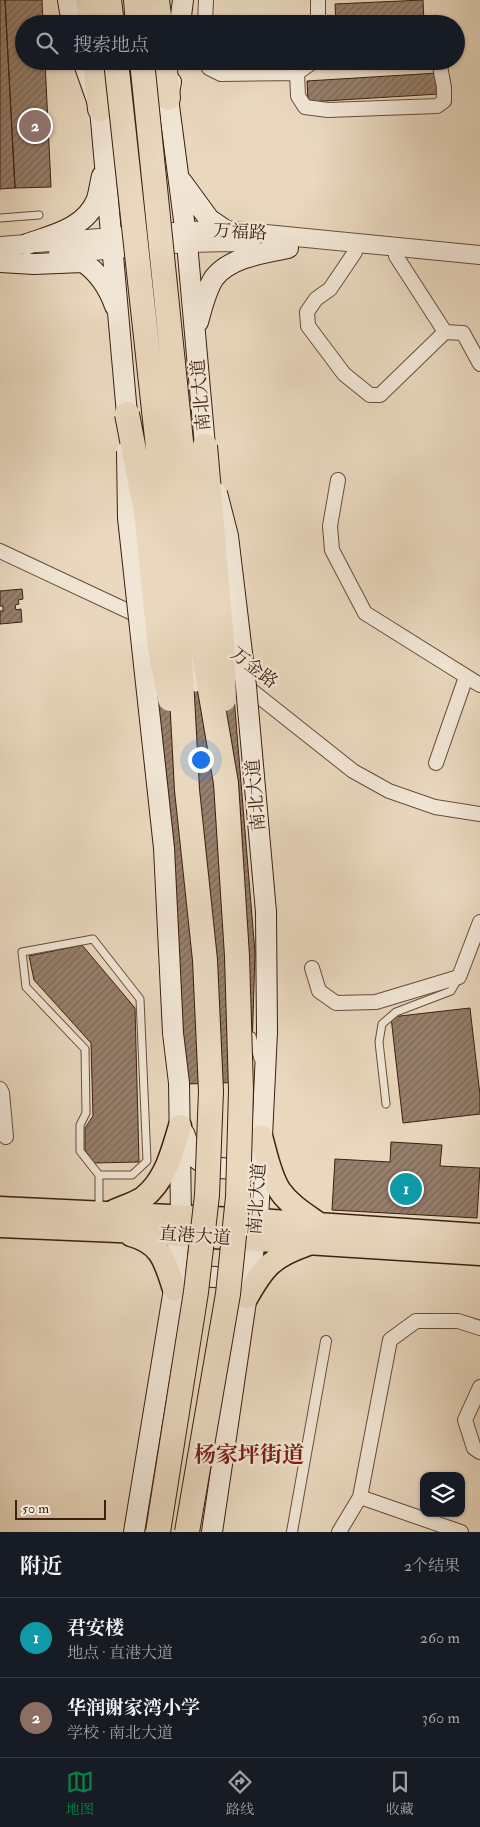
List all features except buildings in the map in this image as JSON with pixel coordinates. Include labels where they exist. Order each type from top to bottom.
[{"type":"highway","points":[[89,5],[101,15]]},
{"type":"highway","points":[[96,70],[100,109]]},
{"type":"highway","points":[[117,70],[179,640],[187,790],[205,960],[211,1091],[207,1195],[196,1292],[158,1532]]},
{"type":"highway","name":"南北大道","points":[[143,70],[201,638],[226,784],[236,956],[240,1080],[238,1197],[228,1294],[187,1532]]},
{"type":"highway","points":[[165,70],[168,98]]},
{"type":"highway","points":[[127,414],[146,512],[160,649],[187,790]]},
{"type":"highway","points":[[205,446],[222,641],[226,784]]},
{"type":"main road","points":[[181,15],[183,0]]},
{"type":"main road","points":[[80,15],[89,5]]},
{"type":"main road","points":[[86,70],[100,109],[106,162],[127,414],[128,518],[164,848],[179,1083],[180,1226],[174,1289],[134,1532]]},
{"type":"main road","name":"南北大道","points":[[173,70],[168,98],[187,237],[205,446],[228,536],[246,686],[266,912],[260,1034],[264,1086],[256,1230],[212,1532]]},
{"type":"main road","points":[[27,244],[66,230],[83,219],[96,200],[106,162]]},
{"type":"main road","points":[[178,177],[210,219],[225,230]]},
{"type":"main road","points":[[196,328],[209,289],[215,278],[226,268],[246,258],[288,248]]},
{"type":"main road","points":[[0,262],[34,264],[83,262],[90,266],[108,290],[119,319]]},
{"type":"main road","points":[[180,1126],[195,1157],[215,1167],[243,1166],[252,1158],[261,1136]]},
{"type":"main road","points":[[174,1289],[166,1263],[157,1248],[109,1219],[142,1198],[159,1182],[170,1161],[180,1126]]},
{"type":"main road","points":[[174,1289],[206,1276],[220,1278],[239,1285],[247,1297],[260,1274],[272,1262],[316,1233],[280,1191],[261,1136]]},
{"type":"main road","name":"直港大道","points":[[0,1208],[180,1226],[316,1233],[480,1235]]},
{"type":"main road","name":"直港大道","points":[[0,1226],[109,1219]]},
{"type":"main road","name":"直港大道","points":[[316,1233],[480,1254]]},
{"type":"street","points":[[205,15],[206,0]]},
{"type":"street","points":[[318,0],[318,15]]},
{"type":"street","points":[[213,70],[221,74],[297,73],[301,70]]},
{"type":"street","points":[[297,73],[298,96],[304,107],[328,110],[437,106],[444,101],[440,70]]},
{"type":"street","name":"万福路","points":[[0,246],[113,243],[154,246],[187,237],[225,230],[480,255]]},
{"type":"street","name":"万福路","points":[[187,237],[480,265]]},
{"type":"street","name":"万福路","points":[[0,258],[113,243]]},
{"type":"street","points":[[355,252],[330,289],[316,299],[307,312],[308,326],[344,374],[370,395],[380,395],[445,332]]},
{"type":"street","points":[[396,256],[445,332]]},
{"type":"street","points":[[445,332],[463,334],[480,364]]},
{"type":"street","points":[[338,480],[330,526],[332,550],[365,613],[480,685]]},
{"type":"street","name":"万金路","points":[[0,551],[189,643],[353,770],[389,791],[435,806],[480,814]]},
{"type":"street","points":[[436,763],[466,677]]},
{"type":"street","points":[[312,968],[319,991],[336,1004],[376,1002],[459,977],[480,922]]},
{"type":"street","points":[[0,1089],[6,1137]]},
{"type":"street","points":[[339,1532],[360,1496],[390,1340],[416,1321],[458,1321],[480,1328]]},
{"type":"street","points":[[292,1532],[326,1341]]},
{"type":"street","points":[[480,1387],[466,1420],[474,1448],[480,1452]]},
{"type":"street","points":[[360,1496],[460,1532]]},
{"type":"lane","points":[[0,218],[39,215]]},
{"type":"lane","points":[[154,246],[164,354]]},
{"type":"lane","points":[[189,643],[193,688],[189,643]]},
{"type":"lane","points":[[99,1175],[132,1175],[147,1161],[140,999],[93,938],[22,952],[26,987],[85,1049],[86,1113],[80,1125],[80,1151],[99,1175],[109,1219]]},
{"type":"lane","points":[[386,1104],[379,1042],[382,1024],[396,1012],[451,991],[459,977]]},
{"type":"place","name":"华润谢家湾小学","points":[[35,126]]},
{"type":"place","name":"君安楼","points":[[406,1189]]},
{"type":"district","name":"杨家坪街道","points":[[249,1455]]}]
